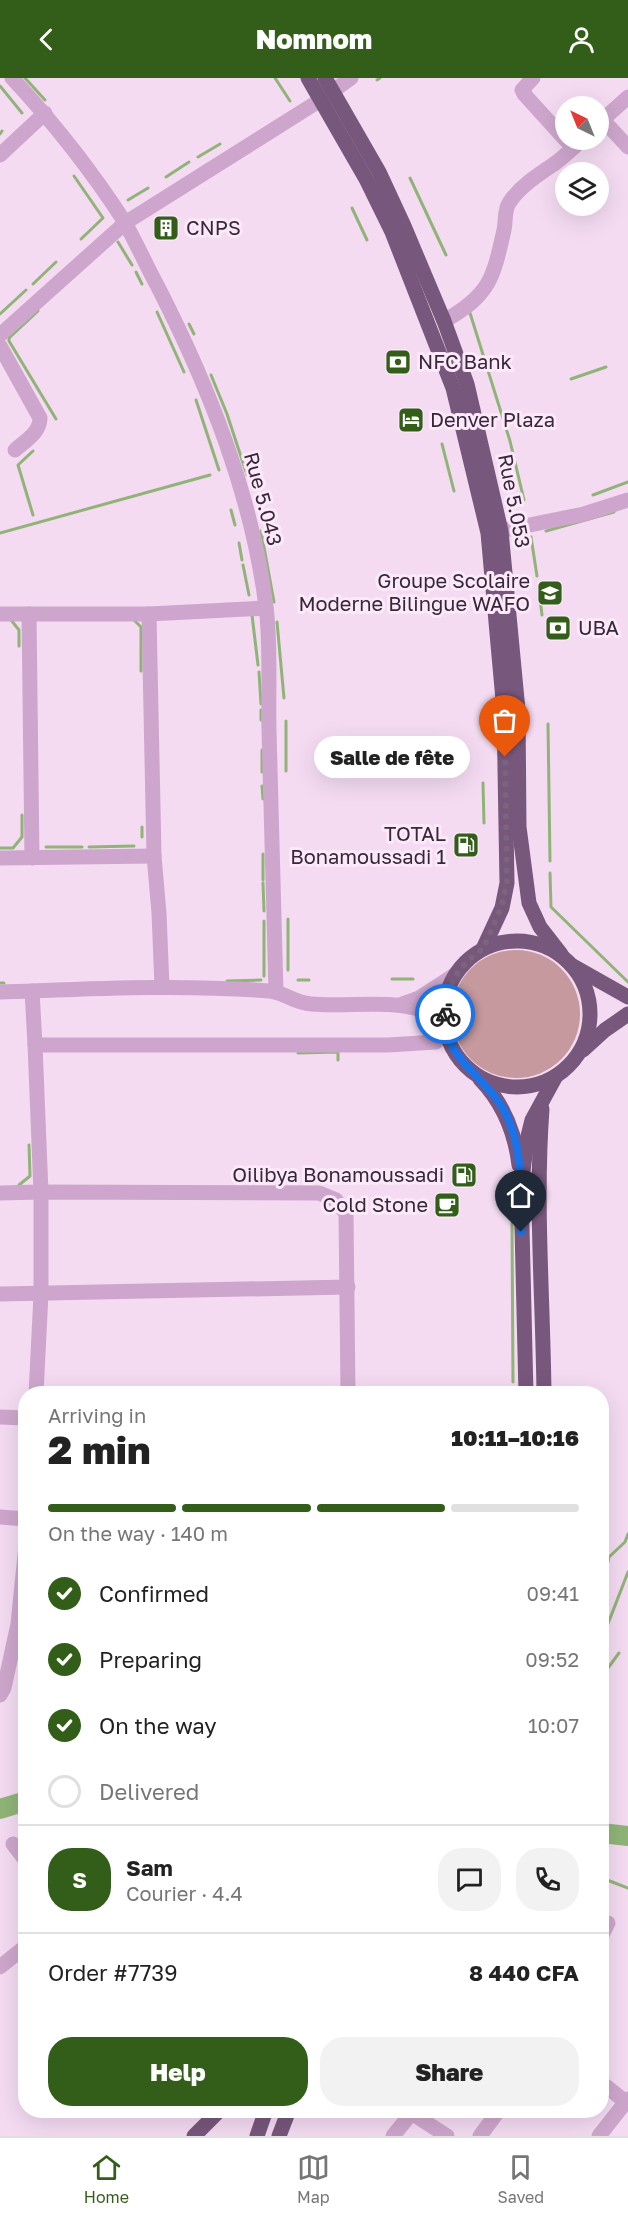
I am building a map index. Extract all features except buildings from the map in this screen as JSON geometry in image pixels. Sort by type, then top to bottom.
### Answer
[{"type":"main road","name":"Rue 5.053","points":[[308,78],[327,90],[378,172],[405,226],[444,321],[466,384],[494,532],[518,710],[519,826],[525,883],[529,903],[540,927],[566,960]]},
{"type":"main road","name":"Rue 5.053","points":[[327,90],[392,232],[453,388],[494,532],[504,711],[507,874],[501,908],[483,949]]},
{"type":"main road","points":[[526,1386],[521,1186],[518,1153],[508,1120],[490,1090],[463,1064],[453,1049],[445,1026],[446,997],[456,975],[468,960],[483,949],[502,942],[522,941],[543,945],[628,997]]},
{"type":"main road","points":[[566,960],[585,986],[590,1010],[587,1035],[576,1057]]},
{"type":"main road","points":[[521,1186],[532,1120],[556,1076],[598,1035],[628,1014]]},
{"type":"main road","points":[[475,1074],[494,1083],[515,1087],[536,1084],[556,1076]]},
{"type":"main road","points":[[543,1097],[538,1162],[544,1386]]},
{"type":"main road","points":[[194,2136],[212,2118]]},
{"type":"main road","points":[[257,2136],[263,2118]]},
{"type":"main road","points":[[279,2136],[286,2118]]},
{"type":"street","name":"Rue 5.043","points":[[12,78],[45,113],[73,148],[125,223],[180,330],[223,432],[253,538],[266,608],[276,992]]},
{"type":"street","points":[[0,335],[125,223],[327,90],[351,78]]},
{"type":"street","points":[[533,78],[522,90],[555,123]]},
{"type":"street","points":[[609,115],[628,97]]},
{"type":"street","points":[[0,155],[45,113]]},
{"type":"street","points":[[609,129],[628,147]]},
{"type":"street","points":[[444,321],[476,299],[495,273],[509,202],[570,150]]},
{"type":"street","points":[[0,346],[40,418],[40,425],[35,432],[15,450]]},
{"type":"street","points":[[494,532],[584,514],[628,500]]},
{"type":"street","points":[[0,614],[149,614],[266,608]]},
{"type":"street","points":[[29,614],[32,858]]},
{"type":"street","points":[[149,614],[154,856],[162,987]]},
{"type":"street","points":[[0,858],[154,856]]},
{"type":"street","points":[[399,1005],[419,998],[456,975]]},
{"type":"street","points":[[0,992],[162,987],[276,992],[299,1004],[399,1005],[424,1010],[445,1026],[436,1042],[388,1045],[35,1045]]},
{"type":"street","points":[[32,991],[41,1192],[41,1294],[36,1386]]},
{"type":"street","points":[[0,1193],[319,1193],[336,1200],[346,1214],[348,1386]]},
{"type":"street","points":[[0,1294],[348,1287]]},
{"type":"street","points":[[0,1417],[18,1418]]},
{"type":"street","points":[[0,1517],[18,1518]]},
{"type":"street","points":[[0,1695],[4,1688],[18,1624]]},
{"type":"street","points":[[13,1844],[18,1851]]},
{"type":"street","points":[[0,1967],[18,1952]]},
{"type":"street","points":[[599,2136],[627,2102],[609,2088]]},
{"type":"street","points":[[393,2136],[406,2118]]},
{"type":"street","points":[[421,2118],[447,2136]]},
{"type":"street","points":[[480,2136],[494,2118]]},
{"type":"shaded area","points":[[516,950],[541,955],[561,969],[575,989],[580,1014],[575,1039],[561,1059],[541,1073],[516,1078],[491,1073],[471,1059],[457,1039],[452,1014],[457,989],[471,969],[491,955]]},
{"type":"waterway","points":[[25,78],[45,100]]},
{"type":"waterway","points":[[275,78],[290,101]]},
{"type":"waterway","points":[[0,86],[22,113]]},
{"type":"waterway","points":[[198,157],[220,144]]},
{"type":"waterway","points":[[166,177],[189,162]]},
{"type":"waterway","points":[[74,176],[103,218],[81,239]]},
{"type":"waterway","points":[[410,178],[446,255]]},
{"type":"waterway","points":[[128,200],[148,188]]},
{"type":"waterway","points":[[352,208],[367,240]]},
{"type":"waterway","points":[[118,242],[132,265]]},
{"type":"waterway","points":[[33,284],[56,262]]},
{"type":"waterway","points":[[136,272],[142,284]]},
{"type":"waterway","points":[[0,314],[26,290]]},
{"type":"waterway","points":[[38,311],[9,338],[9,341],[56,419]]},
{"type":"waterway","points":[[157,312],[184,372]]},
{"type":"waterway","points":[[470,313],[510,441],[524,500]]},
{"type":"waterway","points":[[189,324],[194,334]]},
{"type":"waterway","points":[[571,379],[606,367]]},
{"type":"waterway","points":[[211,375],[227,414],[247,475]]},
{"type":"waterway","points":[[196,400],[219,470]]},
{"type":"waterway","points":[[442,444],[454,491]]},
{"type":"waterway","points":[[33,451],[18,465],[33,515]]},
{"type":"waterway","points":[[0,533],[210,475]]},
{"type":"waterway","points":[[593,495],[628,482]]},
{"type":"waterway","points":[[231,510],[235,525]]},
{"type":"waterway","points":[[546,531],[614,512]]},
{"type":"waterway","points":[[261,531],[274,602]]},
{"type":"waterway","points":[[531,537],[537,576]]},
{"type":"waterway","points":[[239,543],[242,560]]},
{"type":"waterway","points":[[243,565],[249,595]]},
{"type":"waterway","points":[[539,591],[542,615]]},
{"type":"waterway","points":[[252,615],[258,665]]},
{"type":"waterway","points":[[11,620],[19,630],[19,646]]},
{"type":"waterway","points":[[134,620],[141,627],[141,671]]},
{"type":"waterway","points":[[277,622],[284,698]]},
{"type":"waterway","points":[[259,672],[261,704]]},
{"type":"waterway","points":[[261,710],[261,720]]},
{"type":"waterway","points":[[286,721],[286,771]]},
{"type":"waterway","points":[[548,724],[550,861]]},
{"type":"waterway","points":[[262,750],[262,772]]},
{"type":"waterway","points":[[483,783],[484,823]]},
{"type":"waterway","points":[[262,786],[263,799]]},
{"type":"waterway","points":[[0,848],[13,848],[22,837],[22,815]]},
{"type":"waterway","points":[[142,827],[142,837]]},
{"type":"waterway","points":[[89,847],[134,846]]},
{"type":"waterway","points":[[46,847],[82,847]]},
{"type":"waterway","points":[[263,854],[263,880]]},
{"type":"waterway","points":[[550,873],[551,907],[628,982]]},
{"type":"waterway","points":[[263,883],[264,911]]},
{"type":"waterway","points":[[288,919],[288,970]]},
{"type":"waterway","points":[[264,921],[264,976]]},
{"type":"waterway","points":[[392,979],[413,979]]},
{"type":"waterway","points":[[227,981],[261,980]]},
{"type":"waterway","points":[[298,980],[309,980]]},
{"type":"waterway","points":[[298,1053],[338,1052],[338,1060]]},
{"type":"waterway","points":[[19,1185],[30,1176],[29,1145]]},
{"type":"waterway","points":[[512,1223],[513,1382]]},
{"type":"waterway","points":[[609,1557],[625,1542],[628,1534]]},
{"type":"waterway","points":[[609,1621],[628,1572]]},
{"type":"waterway","points":[[609,1667],[619,1653]]},
{"type":"waterway","points":[[0,1809],[18,1803]]},
{"type":"waterway","points":[[609,1834],[628,1836]]},
{"type":"waterway","points":[[609,1881],[628,1888]]},
{"type":"way so far","points":[[445,1014],[446,997],[456,975],[468,960],[483,949],[494,928],[507,883],[505,757]]},
{"type":"place","name":"CNPS","points":[[166,228]]},
{"type":"place","name":"NFC Bank","points":[[398,362]]},
{"type":"place","name":"Denver Plaza","points":[[411,420]]},
{"type":"place","name":"Groupe Scolaire Moderne Bilingue WAFO","points":[[550,593]]},
{"type":"place","name":"UBA","points":[[558,628]]},
{"type":"place","name":"Salle de fête","points":[[505,757]]},
{"type":"place","name":"TOTAL Bonamoussadi 1","points":[[466,845]]},
{"type":"place","name":"Oilibya Bonamoussadi","points":[[464,1175]]},
{"type":"place","name":"Cold Stone","points":[[447,1205]]},
{"type":"route","points":[[445,1014],[446,1032],[453,1049],[463,1064],[490,1090],[504,1110],[512,1130],[518,1153],[521,1186],[521,1232]]}]
